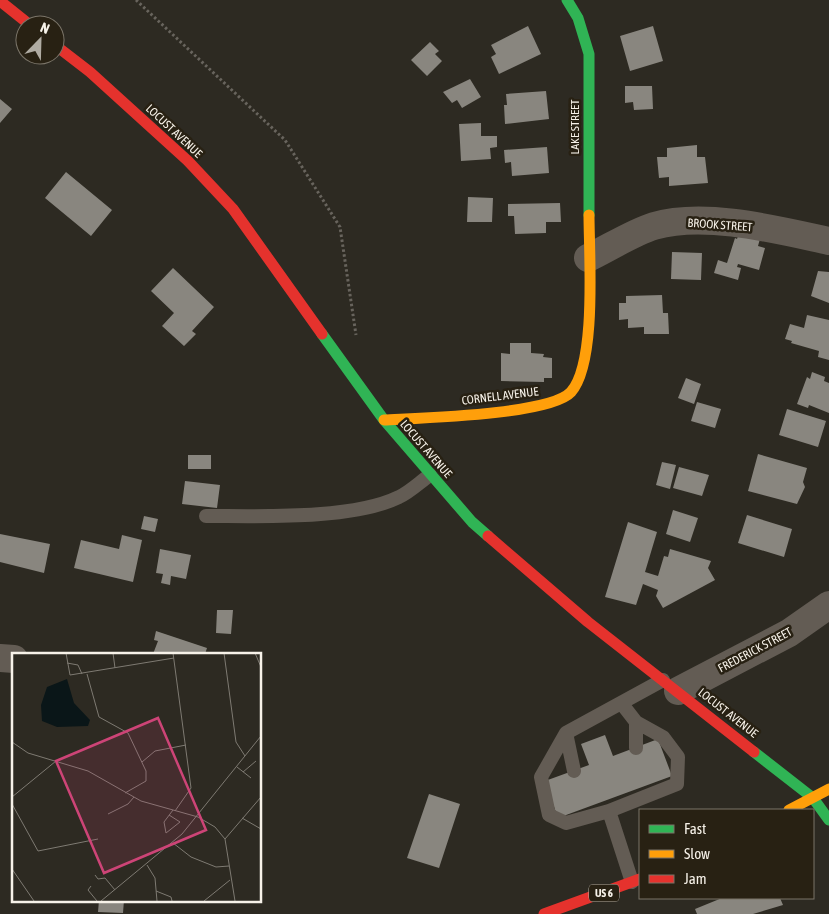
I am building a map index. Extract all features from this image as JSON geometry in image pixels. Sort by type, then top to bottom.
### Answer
[{"type":"street","name":"LAKE STREET","points":[[567,0],[578,18],[588,54],[588,258]]},
{"type":"street","points":[[0,1],[18,15]]},
{"type":"street","name":"LOCUST AVENUE","points":[[65,53],[90,72],[188,161],[233,209],[384,420],[472,522],[588,622],[812,798],[829,820]]},
{"type":"street","name":"BROOK STREET","points":[[588,258],[654,226],[684,222],[713,222],[776,230],[829,241]]},
{"type":"street","name":"CORNELL AVENUE","points":[[384,420],[533,407],[560,400],[570,393],[584,358],[589,330],[588,258]]},
{"type":"street","name":"FREDERICK STREET","points":[[671,686],[789,633],[829,605]]},
{"type":"street","points":[[791,809],[829,789]]},
{"type":"street","name":"US 6","points":[[544,914],[569,910],[636,881]]},
{"type":"lane","points":[[206,516],[290,516],[370,508],[400,497],[430,475]]},
{"type":"lane","points":[[622,704],[636,722],[663,737],[678,757],[677,784],[651,789],[608,811],[589,812],[566,823],[549,815],[541,778],[566,733],[622,704],[671,686]]},
{"type":"lane","points":[[636,722],[636,748]]},
{"type":"lane","points":[[566,733],[574,770]]},
{"type":"lane","points":[[608,811],[636,881]]},
{"type":"path","points":[[136,0],[285,140],[340,227],[357,342]]},
{"type":"building","points":[[528,26],[541,54],[499,74],[491,57],[496,54],[491,45]]},
{"type":"building","points":[[653,26],[663,61],[630,71],[620,36]]},
{"type":"building","points":[[430,42],[439,51],[435,54],[442,61],[427,76],[411,60]]},
{"type":"building","points":[[470,79],[481,97],[462,108],[457,100],[452,103],[443,92]]},
{"type":"building","points":[[625,86],[652,86],[653,109],[634,110],[633,102],[625,103]]},
{"type":"building","points":[[546,91],[549,119],[505,124],[504,105],[507,105],[506,94]]},
{"type":"building","points":[[0,99],[12,109],[0,123]]},
{"type":"building","points":[[481,123],[481,136],[497,136],[497,147],[490,148],[491,159],[461,161],[459,124]]},
{"type":"building","points":[[697,145],[697,157],[705,157],[708,183],[669,186],[669,177],[659,178],[657,157],[667,157],[667,148]]},
{"type":"building","points":[[547,147],[549,173],[512,176],[511,162],[505,163],[504,150]]},
{"type":"building","points":[[66,172],[112,210],[91,236],[45,198]]},
{"type":"building","points":[[468,197],[493,198],[492,222],[467,222]]},
{"type":"building","points":[[560,203],[561,222],[546,222],[546,233],[515,234],[514,216],[508,216],[508,204]]},
{"type":"building","points":[[765,221],[758,246],[765,248],[759,270],[738,264],[737,267],[741,268],[738,280],[714,273],[718,260],[727,263],[735,238],[737,239],[741,227]]},
{"type":"building","points":[[672,252],[702,253],[701,280],[671,279]]},
{"type":"building","points":[[173,268],[214,307],[192,331],[196,334],[184,346],[162,326],[174,313],[151,291]]},
{"type":"building","points":[[818,271],[829,272],[829,303],[811,296]]},
{"type":"building","points":[[662,295],[663,313],[668,313],[669,334],[644,334],[644,327],[628,328],[628,319],[619,320],[619,303],[626,303],[626,296]]},
{"type":"building","points":[[807,315],[829,320],[829,360],[818,357],[819,351],[791,343],[792,341],[785,339],[790,324],[804,328]]},
{"type":"building","points":[[510,343],[531,343],[531,353],[544,354],[543,357],[552,358],[552,378],[544,378],[544,382],[501,381],[501,353],[510,354]]},
{"type":"building","points":[[812,372],[825,377],[824,381],[829,383],[829,413],[809,405],[808,408],[797,404],[807,377],[810,379]]},
{"type":"building","points":[[686,378],[701,384],[694,404],[678,398]]},
{"type":"building","points":[[697,402],[721,409],[715,428],[691,421]]},
{"type":"building","points":[[787,409],[826,421],[818,447],[779,435]]},
{"type":"building","points":[[758,454],[807,468],[803,482],[805,487],[797,504],[748,491]]},
{"type":"building","points":[[188,455],[211,455],[211,469],[188,469]]},
{"type":"building","points":[[662,462],[676,465],[670,489],[656,485]]},
{"type":"building","points":[[679,467],[709,475],[702,496],[673,488]]},
{"type":"building","points":[[185,481],[220,485],[217,508],[182,504]]},
{"type":"building","points":[[673,510],[698,518],[690,542],[666,534]]},
{"type":"building","points":[[747,515],[792,529],[784,557],[738,543]]},
{"type":"building","points":[[144,516],[158,519],[155,532],[141,529]]},
{"type":"building","points":[[628,522],[657,532],[645,572],[658,576],[664,556],[668,557],[670,549],[711,561],[708,568],[715,580],[663,608],[656,596],[658,590],[643,584],[636,605],[605,597]]},
{"type":"building","points":[[0,534],[50,544],[44,573],[0,562]]},
{"type":"building","points":[[122,535],[142,540],[133,582],[74,568],[81,540],[119,549]]},
{"type":"building","points":[[160,549],[191,555],[186,579],[171,576],[170,585],[161,583],[163,574],[156,573]]},
{"type":"building","points":[[217,610],[233,610],[231,634],[216,633]]},
{"type":"building","points":[[156,631],[207,648],[205,653],[153,653],[158,641],[154,640]]},
{"type":"building","points":[[605,735],[613,756],[658,739],[672,776],[558,818],[545,781],[589,765],[581,744]]},
{"type":"building","points":[[429,794],[460,804],[439,868],[407,858]]},
{"type":"building","points":[[720,899],[780,899],[783,905],[753,914],[697,914],[695,909]]},
{"type":"building","points":[[99,902],[124,902],[123,913],[98,912]]},
{"type":"traffic: fast","points":[[567,0],[578,18],[589,54],[589,215]]},
{"type":"traffic: fast","points":[[322,334],[384,420],[472,522],[488,536]]},
{"type":"traffic: fast","points":[[754,752],[813,798],[829,820]]},
{"type":"traffic: slow","points":[[384,420],[483,414],[512,410],[538,406],[558,400],[571,392],[579,378],[585,358],[588,334],[590,308],[589,215]]},
{"type":"traffic: slow","points":[[791,809],[829,789]]},
{"type":"traffic: jam","points":[[0,1],[18,15]]},
{"type":"traffic: jam","points":[[65,53],[90,72],[188,161],[233,209],[322,334]]},
{"type":"traffic: jam","points":[[488,536],[588,622],[754,752]]},
{"type":"traffic: jam","points":[[544,914],[639,879]]}]
